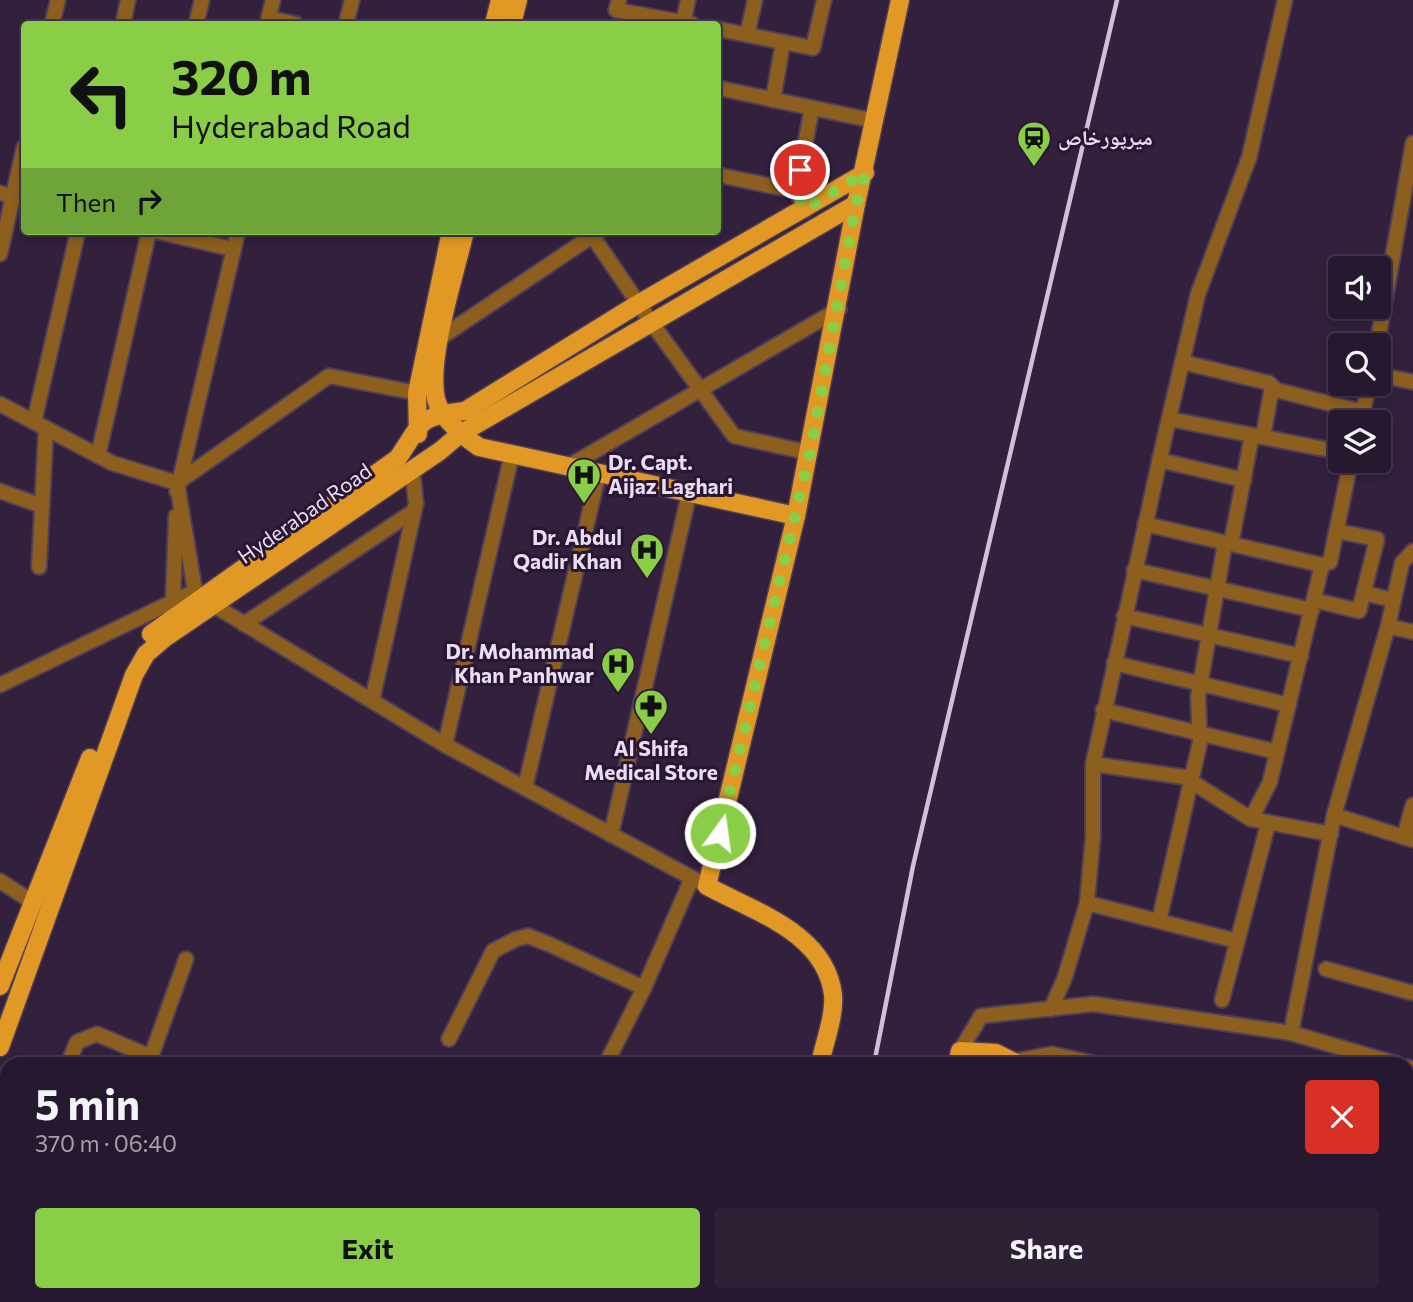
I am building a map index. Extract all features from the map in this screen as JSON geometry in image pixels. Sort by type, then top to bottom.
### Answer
[{"type":"main road","points":[[495,21],[500,0]]},
{"type":"main road","points":[[513,21],[518,0]]},
{"type":"main road","points":[[821,1057],[833,995],[827,971],[816,950],[800,936],[700,882],[796,516],[839,309],[856,204],[865,173],[900,0]]},
{"type":"main road","name":"Hyderabad Road","points":[[0,986],[124,668],[137,646],[398,458],[417,430],[432,415],[465,411],[638,304],[865,173]]},
{"type":"main road","name":"Hyderabad Road","points":[[0,1047],[134,675],[146,654],[203,598],[412,468],[460,434],[856,204]]},
{"type":"main road","points":[[435,453],[426,450],[419,441],[417,393],[450,235]]},
{"type":"main road","points":[[464,235],[433,370],[436,402],[460,434],[478,447],[796,516]]},
{"type":"main road","points":[[958,1057],[996,1053],[1004,1057]]},
{"type":"street","points":[[53,21],[58,0]]},
{"type":"street","points":[[124,21],[128,0]]},
{"type":"street","points":[[197,21],[202,0]]},
{"type":"street","points":[[268,21],[273,0]]},
{"type":"street","points":[[347,21],[352,0]]},
{"type":"street","points":[[619,0],[616,10],[671,21]]},
{"type":"street","points":[[682,21],[688,0]]},
{"type":"street","points":[[747,35],[755,0]]},
{"type":"street","points":[[721,30],[813,48],[824,0]]},
{"type":"street","points":[[1051,1009],[1065,977],[1087,903],[1093,836],[1093,764],[1159,460],[1198,293],[1249,158],[1285,0]]},
{"type":"street","points":[[773,100],[783,42]]},
{"type":"street","points":[[721,89],[875,121]]},
{"type":"street","points":[[805,209],[796,191],[812,108]]},
{"type":"street","points":[[1380,333],[1410,188],[1413,144]]},
{"type":"street","points":[[0,254],[21,160]]},
{"type":"street","points":[[721,176],[796,191]]},
{"type":"street","points":[[39,567],[42,506],[40,425],[77,235]]},
{"type":"street","points":[[98,456],[148,235]]},
{"type":"street","points":[[172,235],[233,249]]},
{"type":"street","points":[[173,601],[177,483],[237,235]]},
{"type":"street","points":[[440,338],[590,235]]},
{"type":"street","points":[[596,235],[651,323],[734,436],[810,453]]},
{"type":"street","points":[[569,466],[839,309]]},
{"type":"street","points":[[1182,362],[1269,383],[1276,390],[1339,410]]},
{"type":"street","points":[[177,483],[329,376],[417,393]]},
{"type":"street","points":[[1391,377],[1413,382]]},
{"type":"street","points":[[1159,921],[1200,732],[1201,682],[1217,589],[1244,480],[1272,387]]},
{"type":"street","points":[[0,404],[112,463],[177,483]]},
{"type":"street","points":[[1169,419],[1328,450]]},
{"type":"street","points":[[445,745],[513,454]]},
{"type":"street","points":[[1159,460],[1244,480]]},
{"type":"street","points":[[372,701],[414,511],[412,468]]},
{"type":"street","points":[[525,788],[599,472]]},
{"type":"street","points":[[1145,524],[1322,565],[1329,562],[1348,473]]},
{"type":"street","points":[[177,483],[203,598]]},
{"type":"street","points":[[0,491],[42,506]]},
{"type":"street","points":[[611,835],[689,494]]},
{"type":"street","points":[[244,624],[414,511]]},
{"type":"street","points":[[1135,570],[1217,589],[1359,611],[1377,539],[1336,531]]},
{"type":"street","points":[[1291,1033],[1334,815],[1388,626],[1402,563],[1413,551]]},
{"type":"street","points":[[1251,819],[1270,782],[1322,565]]},
{"type":"street","points":[[1364,593],[1393,600]]},
{"type":"street","points":[[0,685],[173,601],[203,598],[445,745],[700,882],[610,1057]]},
{"type":"street","points":[[1124,617],[1301,656]]},
{"type":"street","points":[[1388,626],[1413,632]]},
{"type":"street","points":[[1114,663],[1289,705]]},
{"type":"street","points":[[1103,710],[1277,752]]},
{"type":"street","points":[[1093,764],[1184,777],[1251,819],[1331,834]]},
{"type":"street","points":[[1334,815],[1408,839],[1413,805]]},
{"type":"street","points":[[1222,1000],[1268,824]]},
{"type":"street","points":[[0,881],[31,901]]},
{"type":"street","points":[[1087,903],[1237,941]]},
{"type":"street","points":[[449,1039],[493,951],[516,939],[528,936],[644,988]]},
{"type":"street","points":[[71,1057],[77,1042],[97,1034],[151,1056],[186,959]]},
{"type":"street","points":[[1326,969],[1413,993]]},
{"type":"street","points":[[958,1057],[981,1016],[1093,1004],[1291,1033],[1369,1057]]},
{"type":"street","points":[[1040,1057],[1052,1054],[1066,1057]]},
{"type":"railway","points":[[875,1057],[913,866],[1117,0]]},
{"type":"place","name":"ميرپورخاص","points":[[1034,168]]},
{"type":"place","name":"Dr. Capt. Aijaz Laghari","points":[[584,505]]},
{"type":"place","name":"Dr. Abdul Qadir Khan","points":[[647,580]]},
{"type":"place","name":"Dr. Mohammad Khan Panhwar","points":[[618,694]]},
{"type":"place","name":"Al Shifa Medical Store","points":[[651,736]]},
{"type":"route","points":[[720,833],[810,453],[839,309],[856,204],[865,173],[805,209],[796,191],[800,170]]}]
